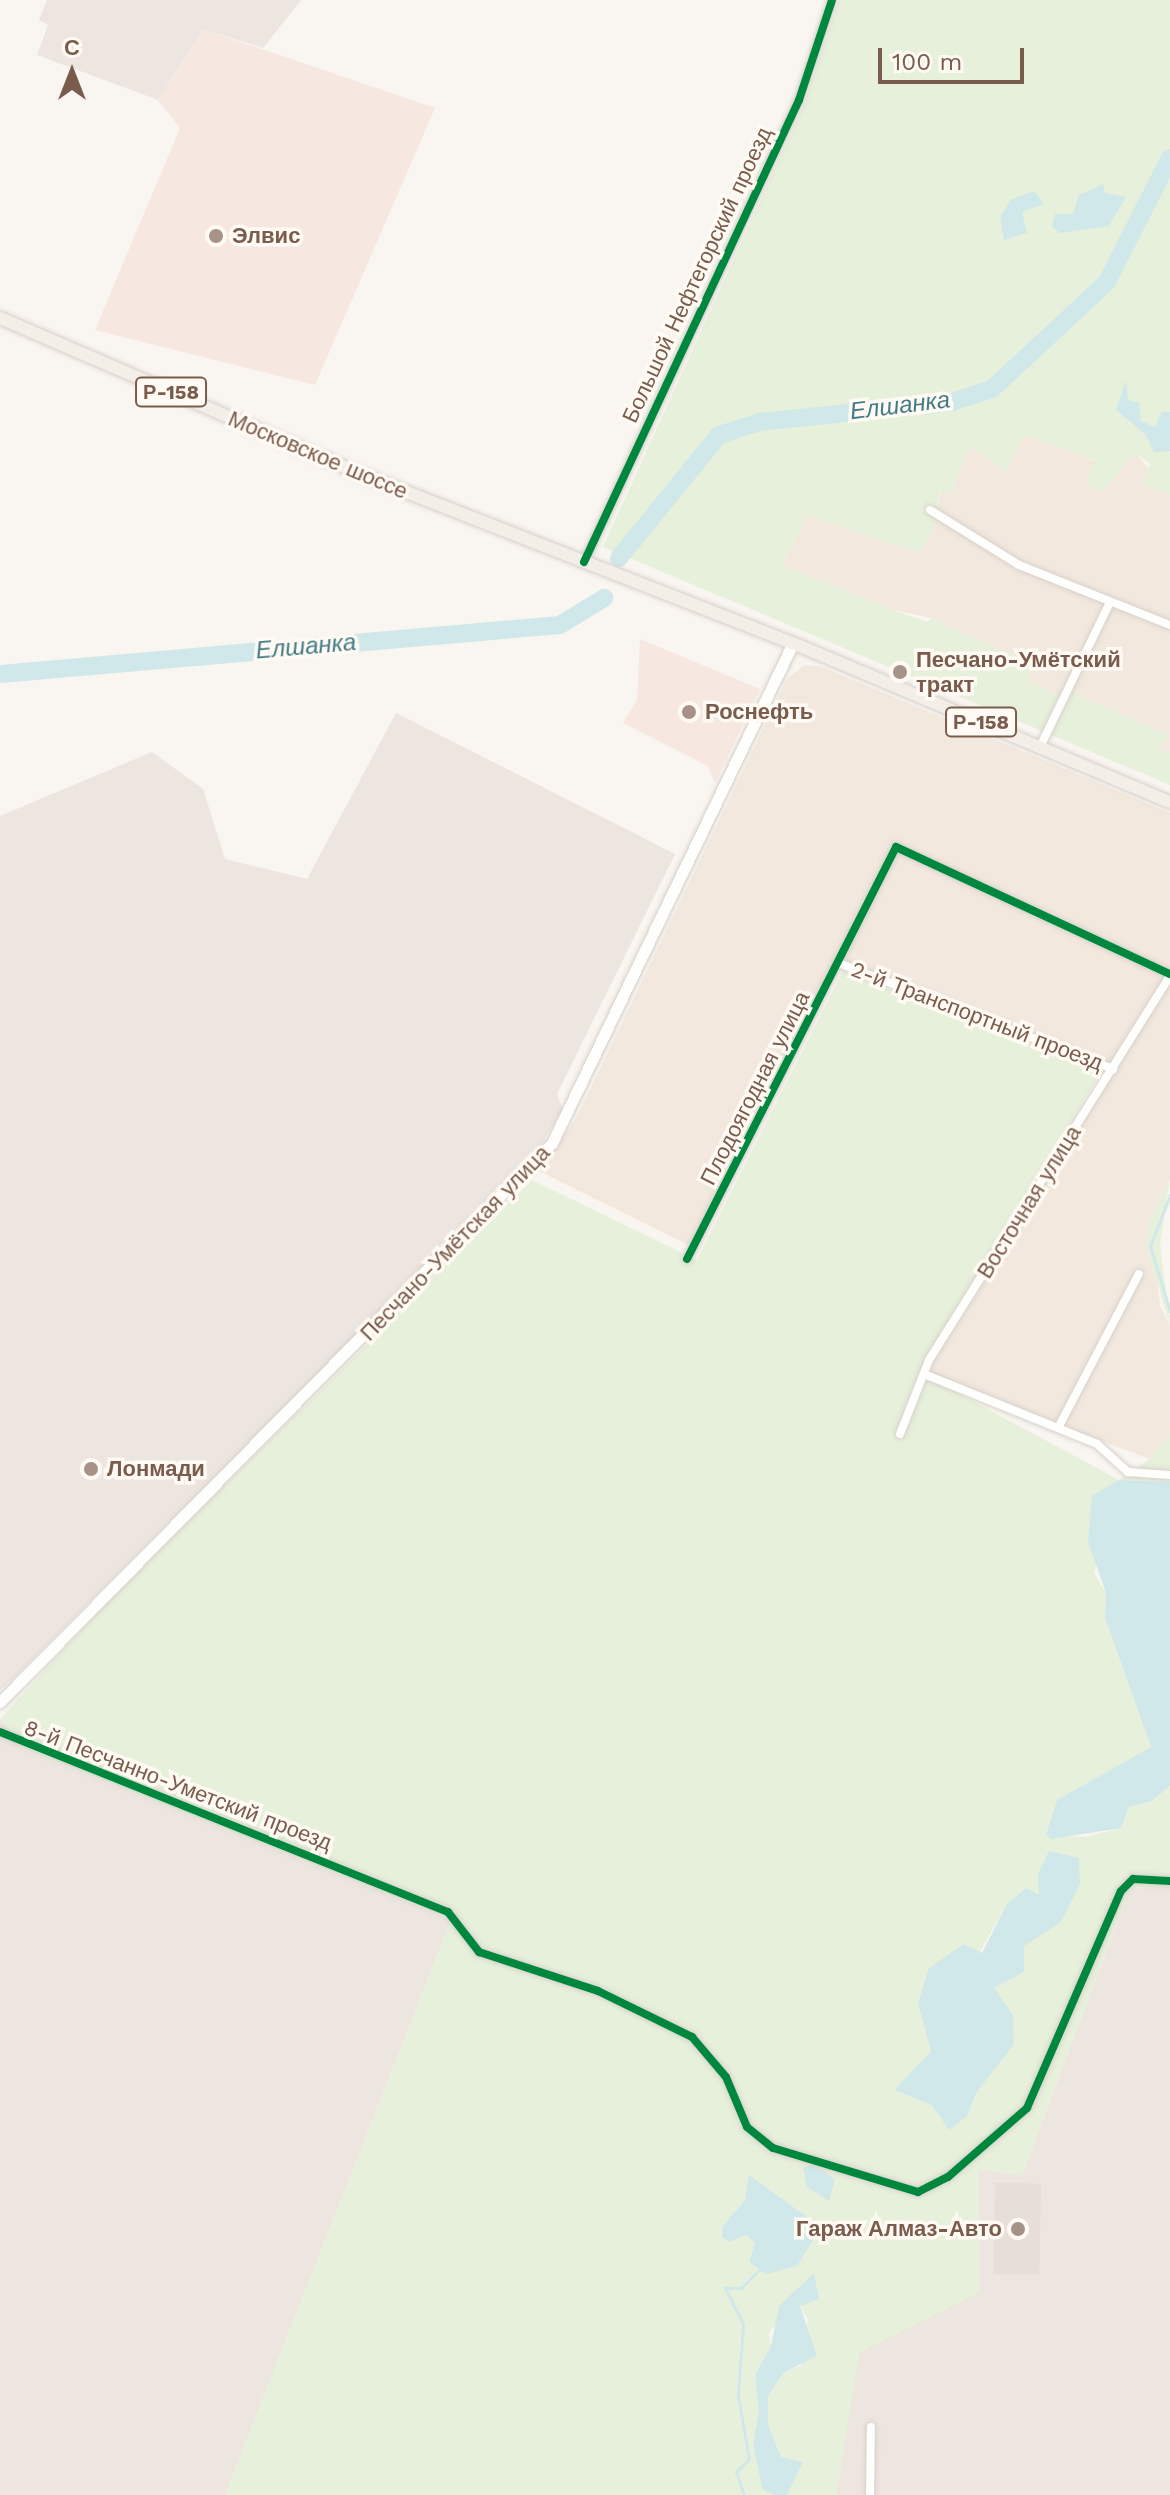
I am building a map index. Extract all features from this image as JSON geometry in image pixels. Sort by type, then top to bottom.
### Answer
[{"type":"main road","name":"Московское шоссе","points":[[0,318],[590,565]]},
{"type":"main road","name":"Р-158","points":[[590,565],[793,643],[1170,802]]},
{"type":"main road","name":"Песчано-Умётская улица","points":[[0,1702],[552,1143],[793,643]]},
{"type":"street","name":"Большой Нефтегорский проезд","points":[[590,565],[799,100],[832,0]]},
{"type":"street","points":[[930,510],[1019,565],[1109,604],[1140,609],[1170,625]]},
{"type":"street","points":[[1040,747],[1109,604]]},
{"type":"street","name":"Плодоягодная улица","points":[[687,1259],[841,964],[896,847],[1170,975]]},
{"type":"street","name":"2-й Транспортный проезд","points":[[841,964],[1113,1069]]},
{"type":"street","name":"Восточная улица","points":[[900,1434],[924,1374],[1170,975]]},
{"type":"street","points":[[1058,1428],[1139,1274]]},
{"type":"street","points":[[924,1374],[1097,1444],[1128,1472],[1170,1475]]},
{"type":"street","name":"8-й Песчанно-Уметский проезд","points":[[0,1732],[448,1912],[479,1952],[647,2013],[692,2037],[719,2064],[747,2127],[773,2148],[918,2192],[948,2177],[1027,2108],[1121,1891],[1133,1879],[1170,1881]]},
{"type":"street","points":[[870,2495],[871,2427]]},
{"type":"shaded area","points":[[47,0],[301,0],[263,48],[203,29],[158,100],[37,55],[48,25],[39,20]]},
{"type":"shaded area","points":[[203,29],[435,108],[315,385],[95,330],[180,128],[158,100]]},
{"type":"shaded area","points":[[1024,435],[1037,435],[1095,461],[1106,482],[1135,452],[1170,494],[1170,755],[1157,749],[1168,735],[1075,694],[1062,698],[1027,680],[1035,666],[931,618],[893,610],[782,566],[808,514],[919,552],[934,528],[940,491],[950,493],[971,446],[994,461]]},
{"type":"shaded area","name":"Роснефть","points":[[640,639],[760,689],[715,783],[708,766],[623,723],[637,700]]},
{"type":"shaded area","points":[[804,665],[819,666],[1170,813],[1170,1179],[1149,1219],[1160,1305],[1170,1325],[1170,1433],[1150,1459],[921,1374],[1113,1069],[841,964],[694,1248],[539,1171],[577,1117],[787,679]]},
{"type":"shaded area","points":[[396,713],[675,854],[557,1094],[563,1110],[530,1161],[0,1691],[0,816],[152,752],[203,789],[225,859],[307,879]]},
{"type":"shaded area","points":[[0,1719],[20,1748],[451,1920],[225,2495],[0,2495]]},
{"type":"shaded area","points":[[1170,1886],[1170,2495],[836,2495],[859,2352],[979,2292],[979,2169],[1022,2175],[1130,1889]]},
{"type":"green space","points":[[839,0],[1170,0],[1170,494],[1142,485],[1150,464],[1135,453],[1102,493],[1086,484],[1095,460],[1024,435],[1005,473],[971,446],[950,493],[939,492],[934,528],[919,553],[808,515],[782,565],[893,610],[928,622],[931,618],[1035,666],[1028,680],[1061,698],[1068,685],[1075,694],[1169,735],[1158,749],[1170,755],[1170,785],[603,547],[804,105]]},
{"type":"green space","points":[[843,971],[1100,1073],[921,1373],[1119,1480],[1094,1573],[1106,1593],[1105,1618],[1151,1747],[1057,1800],[1046,1834],[1085,1837],[1121,1828],[1129,1807],[1152,1801],[1170,1786],[1170,1886],[1130,1889],[1022,2175],[979,2169],[980,2292],[860,2352],[836,2495],[787,2495],[802,2462],[781,2458],[768,2425],[768,2397],[783,2373],[802,2365],[808,2320],[800,2306],[814,2274],[769,2333],[771,2346],[755,2375],[759,2411],[753,2442],[762,2488],[774,2495],[225,2495],[451,1920],[20,1748],[0,1719],[108,1601],[532,1180],[697,1260]],"holes":[[[1040,1896],[1072,1897],[1061,1922],[1024,1945],[1024,1972],[994,1988],[1001,1999],[967,2116],[894,2090],[931,2051],[930,2040],[1007,1904]],[[749,2176],[810,2219],[766,2274],[749,2262],[755,2243],[745,2234],[729,2242],[722,2227],[745,2200]]]},
{"type":"green space","points":[[1170,1179],[1160,1244],[1170,1325],[1146,1246],[1149,1219]]},
{"type":"green space","points":[[1170,1433],[1170,1482],[1119,1480],[1150,1459]]},
{"type":"water","points":[[1103,184],[1105,193],[1126,197],[1109,226],[1060,233],[1052,227],[1055,214],[1073,214],[1079,195]]},
{"type":"water","points":[[1034,191],[1044,204],[1022,212],[1027,233],[1004,240],[1000,217],[1011,200]]},
{"type":"water","points":[[1126,380],[1128,400],[1139,403],[1141,421],[1155,427],[1162,412],[1170,412],[1170,451],[1154,452],[1145,434],[1116,410]]},
{"type":"water","points":[[1119,1480],[1170,1482],[1170,1786],[1152,1801],[1129,1807],[1121,1828],[1051,1839],[1046,1834],[1057,1800],[1151,1747],[1105,1618],[1106,1593],[1088,1542],[1092,1496]]},
{"type":"water","points":[[1049,1851],[1079,1858],[1080,1884],[1061,1922],[1024,1946],[1024,1972],[994,1988],[1013,2015],[1014,2044],[976,2093],[967,2116],[949,2130],[932,2105],[894,2090],[931,2051],[918,2003],[929,1968],[964,1944],[982,1953],[1007,1904],[1026,1888],[1039,1895],[1038,1874]]},
{"type":"water","points":[[816,2165],[835,2180],[829,2201],[807,2187],[803,2167]]},
{"type":"water","points":[[749,2175],[810,2219],[813,2240],[797,2266],[766,2274],[749,2262],[755,2243],[746,2235],[729,2242],[722,2237],[722,2227],[745,2200]]},
{"type":"water","points":[[814,2273],[819,2299],[800,2306],[817,2356],[783,2373],[768,2397],[768,2425],[781,2457],[803,2462],[787,2495],[774,2495],[762,2489],[753,2442],[759,2411],[755,2375],[771,2346],[779,2306]]},
{"type":"building","name":"Гараж Алмаз-Авто","points":[[995,2183],[1041,2184],[1039,2275],[993,2274]]},
{"type":"waterway","name":"Елшанка","points":[[619,558],[719,435],[760,422],[952,402],[992,389],[1107,282],[1170,158]]},
{"type":"waterway","name":"Елшанка","points":[[0,674],[560,625],[604,598]]},
{"type":"waterway","points":[[1170,1195],[1150,1246],[1170,1312]]},
{"type":"waterway","points":[[744,2495],[736,2472],[749,2459],[738,2396],[743,2324],[725,2288],[741,2288],[760,2269]]},
{"type":"cycle path","points":[[584,562],[799,100],[832,0]]},
{"type":"cycle path","points":[[687,1259],[896,847],[1170,974]]},
{"type":"cycle path","points":[[0,1732],[448,1912],[479,1952],[598,1991],[692,2037],[726,2077],[747,2127],[773,2148],[918,2192],[948,2177],[1027,2108],[1121,1891],[1133,1879],[1170,1881]]},
{"type":"place","name":"Элвис","points":[[216,236]]},
{"type":"place","name":"Песчано-Умётский тракт","points":[[900,672]]},
{"type":"place","name":"Роснефть","points":[[689,712]]},
{"type":"place","name":"Лонмади","points":[[91,1469]]},
{"type":"place","name":"Гараж Алмаз-Авто","points":[[1018,2229]]}]
